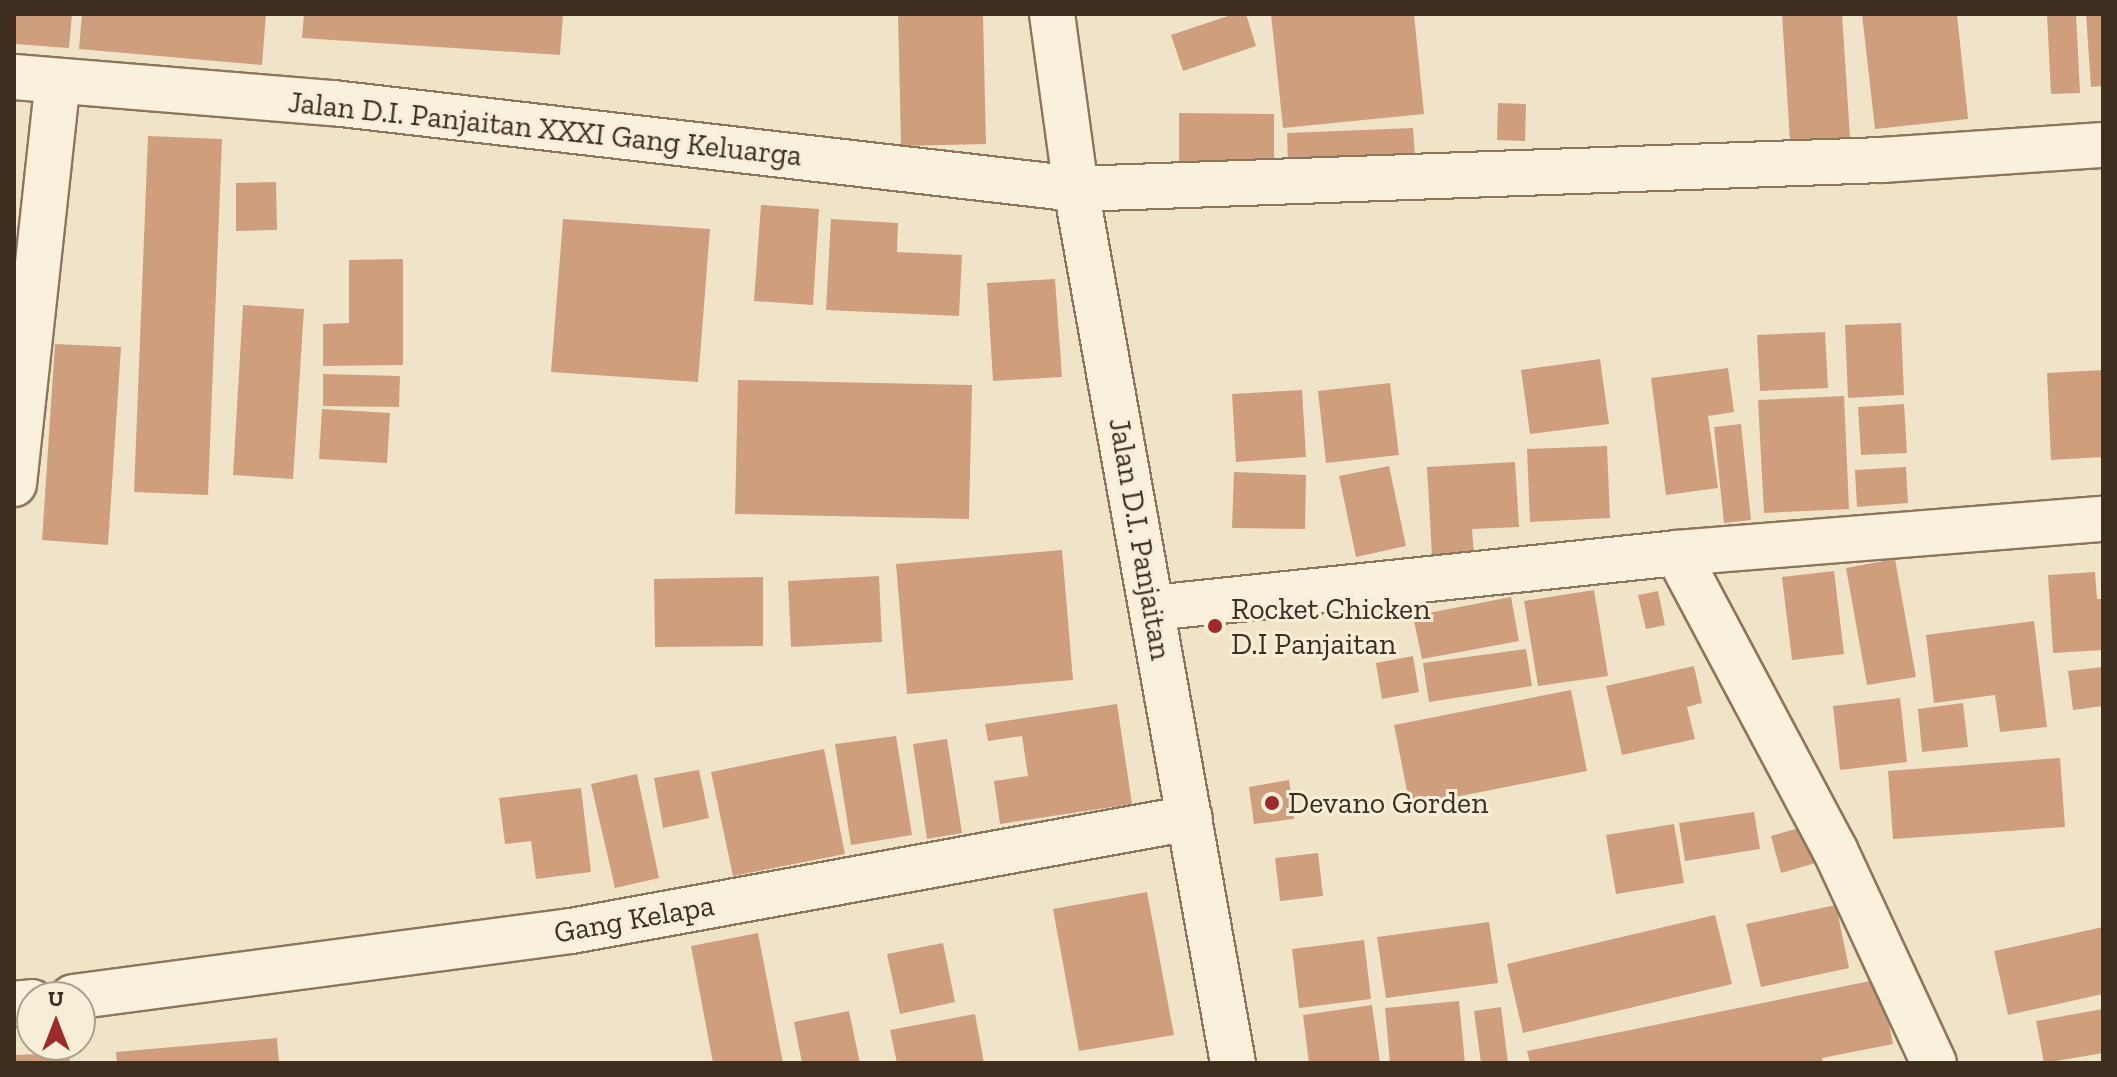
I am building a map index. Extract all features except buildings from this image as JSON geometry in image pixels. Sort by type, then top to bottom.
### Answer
[{"type":"street","name":"Jalan D.I. Panjaitan","points":[[1052,14],[1076,189],[1233,1063]]},
{"type":"street","name":"Jalan D.I. Panjaitan XXXI Gang Keluarga","points":[[14,77],[333,103],[1076,189],[1882,160],[2103,145]]},
{"type":"street","points":[[14,484],[58,81]]},
{"type":"street","points":[[1153,608],[1677,553],[2103,519]]},
{"type":"street","points":[[1677,553],[1835,850],[1934,1063]]},
{"type":"street","name":"Gang Kelapa","points":[[96,994],[571,931],[1190,818]]},
{"type":"place","name":"Rocket Chicken D.I Panjaitan","points":[[1215,626]]},
{"type":"place","name":"Devano Gorden","points":[[1272,803]]}]
